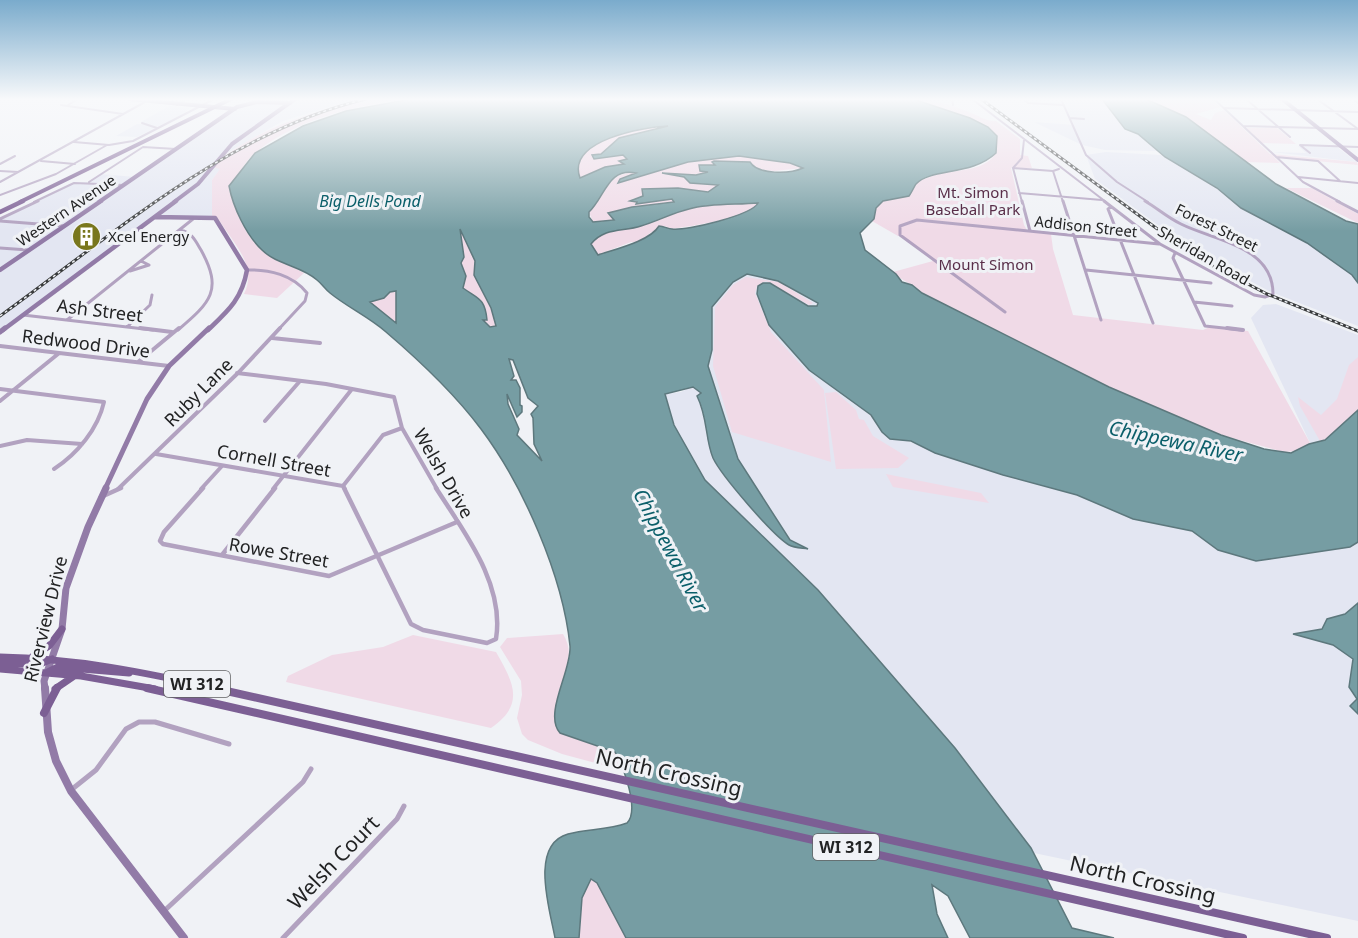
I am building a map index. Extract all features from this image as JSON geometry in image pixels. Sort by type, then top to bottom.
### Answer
[{"type":"main road","points":[[0,209],[134,143]]},
{"type":"main road","points":[[0,209],[141,143]]},
{"type":"main road","points":[[20,657],[42,653],[62,629]]},
{"type":"main road","name":"North Crossing","points":[[0,657],[53,658],[157,675],[1327,938]]},
{"type":"main road","points":[[0,663],[40,664],[53,658]]},
{"type":"main road","points":[[48,672],[58,667],[157,675]]},
{"type":"main road","name":"North Crossing","points":[[0,669],[81,676],[166,692],[1243,938]]},
{"type":"main road","points":[[44,713],[54,689],[68,679],[81,676]]},
{"type":"street","points":[[0,182],[72,143]]},
{"type":"street","points":[[87,143],[125,143]]},
{"type":"street","name":"Western Avenue","points":[[0,270],[184,143]]},
{"type":"street","points":[[0,332],[157,217],[198,184],[234,143]]},
{"type":"street","points":[[1013,168],[1022,158],[1024,143]]},
{"type":"street","name":"Sheridan Road","points":[[1028,143],[1160,244],[1262,297]]},
{"type":"street","name":"Forest Street","points":[[1081,143],[1086,155],[1117,182],[1179,223],[1254,254],[1274,281],[1275,290],[1270,296],[1262,297]]},
{"type":"street","points":[[1260,143],[1307,185],[1358,212]]},
{"type":"street","points":[[1335,143],[1358,161]]},
{"type":"street","points":[[0,195],[33,186],[76,164],[108,144]]},
{"type":"street","points":[[1310,153],[1300,145],[1358,147]]},
{"type":"street","points":[[88,182],[139,149],[147,147],[176,149]]},
{"type":"street","points":[[0,164],[15,156]]},
{"type":"street","points":[[1275,157],[1318,161],[1340,181]]},
{"type":"street","points":[[39,161],[76,164]]},
{"type":"street","points":[[1013,168],[1053,171],[1060,168]]},
{"type":"street","points":[[1013,168],[1030,231]]},
{"type":"street","points":[[0,171],[18,172]]},
{"type":"street","points":[[1053,171],[1101,320]]},
{"type":"street","points":[[1297,177],[1358,183]]},
{"type":"street","points":[[0,220],[67,185],[88,182],[124,185]]},
{"type":"street","points":[[1020,193],[1103,200]]},
{"type":"street","points":[[1112,207],[1108,209],[1153,323]]},
{"type":"street","points":[[157,217],[215,218],[246,270]]},
{"type":"street","points":[[67,320],[193,219]]},
{"type":"street","points":[[0,220],[64,226]]},
{"type":"street","name":"Addison Street","points":[[1005,312],[934,262],[900,235],[898,229],[906,222],[917,220],[1160,244]]},
{"type":"street","points":[[138,362],[204,304],[213,288],[213,273],[192,234],[181,230]]},
{"type":"street","points":[[0,248],[28,250]]},
{"type":"street","points":[[1176,253],[1173,258],[1205,326],[1243,330]]},
{"type":"street","points":[[129,271],[142,269],[149,265],[141,261]]},
{"type":"street","name":"Ruby Lane","points":[[101,497],[121,488],[272,338],[307,297],[306,289],[294,281],[261,270],[246,270]]},
{"type":"street","name":"Riverview Drive","points":[[184,938],[71,791],[56,761],[44,713],[44,681],[62,629],[66,588],[101,497],[147,399],[169,366],[238,299],[246,283],[246,270]]},
{"type":"street","points":[[1086,270],[1211,283]]},
{"type":"street","points":[[127,327],[150,305],[152,295]]},
{"type":"street","points":[[1194,302],[1232,306]]},
{"type":"street","name":"Ash Street","points":[[23,315],[173,332]]},
{"type":"street","points":[[272,338],[320,343]]},
{"type":"street","name":"Redwood Drive","points":[[0,346],[169,366]]},
{"type":"street","points":[[0,401],[58,353]]},
{"type":"street","name":"Welsh Drive","points":[[237,373],[352,388],[393,397],[402,428],[479,559],[495,597],[499,634],[494,641],[487,643],[423,630],[411,624]]},
{"type":"street","points":[[265,421],[301,381]]},
{"type":"street","points":[[222,555],[352,388]]},
{"type":"street","points":[[0,389],[104,402],[82,444],[64,463],[54,469]]},
{"type":"street","points":[[343,486],[383,435],[402,428]]},
{"type":"street","points":[[0,446],[27,440],[82,444]]},
{"type":"street","name":"Cornell Street","points":[[156,454],[343,486],[411,624]]},
{"type":"street","name":"Rowe Street","points":[[222,466],[164,532],[160,541],[167,546],[329,576],[457,522]]},
{"type":"street","points":[[71,791],[96,770],[126,729],[139,722],[155,722],[229,744]]},
{"type":"street","points":[[163,912],[303,782],[311,770]]},
{"type":"street","name":"Welsh Court","points":[[283,938],[397,819],[404,806]]},
{"type":"shaded area","points":[[185,143],[245,143],[220,157],[213,167],[221,168],[212,180],[218,216],[157,217],[0,330],[0,219],[74,183],[88,182],[100,174],[135,177]]},
{"type":"shaded area","points":[[1077,143],[1148,143],[1158,151],[1105,150]]},
{"type":"shaded area","points":[[1298,146],[1337,147],[1357,162],[1272,152],[1306,153]]},
{"type":"shaded area","points":[[1106,152],[1161,155],[1217,188],[1241,208],[1308,244],[1352,275],[1358,283],[1358,326],[1269,291],[1207,258],[1162,228],[1095,179],[1086,155]]},
{"type":"shaded area","points":[[747,274],[778,281],[818,303],[812,307],[793,298],[757,294],[769,325],[809,370],[871,415],[882,432],[1003,475],[1077,495],[1133,519],[1192,531],[1218,550],[1256,561],[1350,547],[1358,542],[1358,921],[1034,853],[955,748],[818,590],[705,480],[674,425],[665,394],[681,392],[693,386],[701,393],[697,396],[705,413],[713,457],[731,483],[769,526],[790,545],[805,547],[790,540],[738,459],[708,366],[712,350],[712,307],[733,281]]},
{"type":"shaded area","points":[[1276,304],[1358,335],[1358,410],[1325,440],[1311,445],[1251,318],[1263,305]]},
{"type":"green space","points":[[244,143],[269,143],[255,153],[229,186],[242,222],[258,247],[269,256],[304,273],[277,298],[244,294],[248,284],[246,265],[219,220],[212,216],[212,180],[220,169],[212,167]]},
{"type":"green space","points":[[614,143],[606,148],[609,157],[623,155],[627,159],[620,161],[624,161],[624,164],[605,167],[579,178],[578,164],[584,153],[596,144]]},
{"type":"green space","name":"Mount Simon","points":[[986,143],[1020,143],[1020,155],[1028,156],[1032,168],[1011,168],[1024,225],[1028,232],[1051,234],[1053,249],[1073,315],[1203,330],[1210,327],[1248,331],[1310,443],[1297,451],[1284,452],[1221,435],[1109,387],[922,293],[897,276],[893,272],[933,261],[901,235],[898,236],[872,221],[877,206],[897,192],[925,179],[980,166],[993,157],[997,150]]},
{"type":"green space","points":[[1220,143],[1258,143],[1270,154],[1357,162],[1358,165],[1274,157],[1280,163],[1244,162]]},
{"type":"green space","points":[[1262,143],[1295,143],[1296,144]]},
{"type":"green space","points":[[739,156],[790,163],[803,168],[774,171],[710,165],[710,172],[696,175],[664,173],[684,177],[690,183],[720,185],[708,192],[678,188],[643,189],[643,196],[632,199],[673,199],[674,202],[632,207],[609,213],[615,220],[593,222],[589,212],[609,185],[620,175],[638,173],[620,179],[618,183],[688,162]]},
{"type":"green space","points":[[1286,188],[1312,188],[1358,214],[1358,223]]},
{"type":"green space","points":[[758,202],[744,213],[705,224],[671,229],[665,226],[650,233],[641,242],[631,242],[597,255],[591,244],[608,232],[634,228],[679,212],[710,205]]},
{"type":"green space","points":[[459,227],[475,261],[474,275],[491,308],[497,326],[490,327],[482,318],[487,320],[483,303],[463,288],[466,275],[461,263],[464,257]]},
{"type":"green space","points":[[746,277],[779,282],[813,303],[809,305],[766,281],[757,286],[755,293],[771,332],[824,390],[831,462],[732,432],[713,366],[715,307],[733,285]]},
{"type":"green space","points":[[390,291],[396,291],[397,324],[369,302],[384,298]]},
{"type":"green space","points":[[1358,357],[1358,410],[1330,438],[1320,441],[1300,406],[1298,397],[1321,415],[1337,399],[1349,365]]},
{"type":"green space","points":[[836,392],[856,410],[859,419],[864,420],[873,436],[909,458],[898,468],[836,469],[825,393]]},
{"type":"green space","points":[[886,474],[981,493],[989,503],[893,487]]},
{"type":"green space","points":[[563,634],[569,650],[569,658],[557,703],[560,733],[615,752],[621,764],[614,768],[562,754],[528,740],[522,734],[517,718],[522,695],[521,681],[500,647],[507,638]]},
{"type":"green space","points":[[413,635],[496,652],[507,673],[513,692],[509,710],[502,719],[491,728],[286,682],[288,676],[332,655],[383,647]]},
{"type":"green space","points":[[591,879],[597,883],[626,938],[579,938],[582,898]]},
{"type":"water","points":[[273,143],[600,143],[584,154],[579,165],[580,178],[605,167],[624,164],[619,161],[627,159],[623,155],[594,159],[592,155],[601,154],[614,143],[997,143],[996,153],[986,160],[964,169],[923,179],[916,184],[909,196],[883,201],[876,208],[874,219],[860,233],[865,250],[896,274],[902,282],[912,285],[922,293],[1109,387],[1221,435],[1264,449],[1291,453],[1309,444],[1325,440],[1358,410],[1358,542],[1350,547],[1256,561],[1218,550],[1192,531],[1133,519],[1077,495],[1003,475],[935,453],[911,441],[890,439],[882,432],[871,415],[809,370],[769,325],[757,294],[758,286],[770,283],[808,306],[817,306],[818,303],[778,281],[747,274],[733,282],[712,307],[712,350],[708,366],[738,459],[790,540],[808,549],[791,546],[781,539],[726,478],[710,451],[703,412],[697,396],[701,393],[693,387],[665,394],[674,425],[705,480],[818,590],[955,748],[1031,848],[1072,928],[1114,938],[970,938],[948,896],[932,885],[937,914],[948,938],[626,938],[597,883],[591,879],[582,898],[579,938],[555,938],[545,880],[545,864],[549,851],[556,840],[568,834],[627,823],[631,817],[632,808],[626,777],[615,752],[560,733],[556,725],[556,703],[567,667],[570,646],[559,590],[539,532],[497,452],[448,390],[399,343],[337,298],[311,275],[275,259],[256,244],[241,220],[229,186],[255,153]],"holes":[[[739,156],[790,163],[803,168],[775,172],[760,169],[750,162],[714,161],[712,162],[715,165],[699,165],[700,171],[708,172],[696,175],[662,173],[684,177],[690,183],[718,185],[708,192],[678,188],[642,189],[643,196],[630,201],[637,202],[636,204],[672,199],[674,202],[632,207],[608,213],[614,220],[593,222],[589,217],[589,212],[608,185],[619,174],[636,173],[620,179],[618,183],[688,162]],[[758,203],[753,208],[732,217],[704,225],[680,229],[659,226],[640,240],[598,255],[591,244],[608,232],[634,228],[689,209]],[[460,229],[475,261],[474,275],[491,308],[496,326],[490,327],[483,320],[487,320],[485,307],[477,297],[463,288],[466,276],[461,263],[464,257]],[[396,291],[396,323],[370,302],[384,298],[390,292]],[[509,359],[513,360],[528,398],[538,406],[531,414],[534,444],[542,461],[517,435],[519,429],[508,404],[507,394],[517,417],[522,412],[522,406],[520,405],[520,388],[516,380],[511,380],[514,376]]]},
{"type":"water","points":[[1148,143],[1221,143],[1276,184],[1346,221],[1358,224],[1358,283],[1352,275],[1307,243],[1241,208],[1217,188],[1165,157]]},
{"type":"water","points":[[1358,603],[1358,714],[1350,706],[1357,699],[1349,687],[1353,659],[1333,645],[1293,634],[1322,629],[1327,619],[1345,614]]},
{"type":"railway","points":[[0,316],[174,189],[253,143]]},
{"type":"railway","points":[[1040,143],[1194,256],[1267,294],[1358,331]]},
{"type":"place","name":"Xcel Energy","points":[[87,236]]},
{"type":"park label","name":"Mt. Simon Baseball Park","points":[[973,200]]},
{"type":"water label","name":"Big Dells Pond","points":[[370,201]]},
{"type":"water label","name":"Chippewa River","points":[[1176,441]]},
{"type":"water label","name":"Chippewa River","points":[[671,550]]}]
